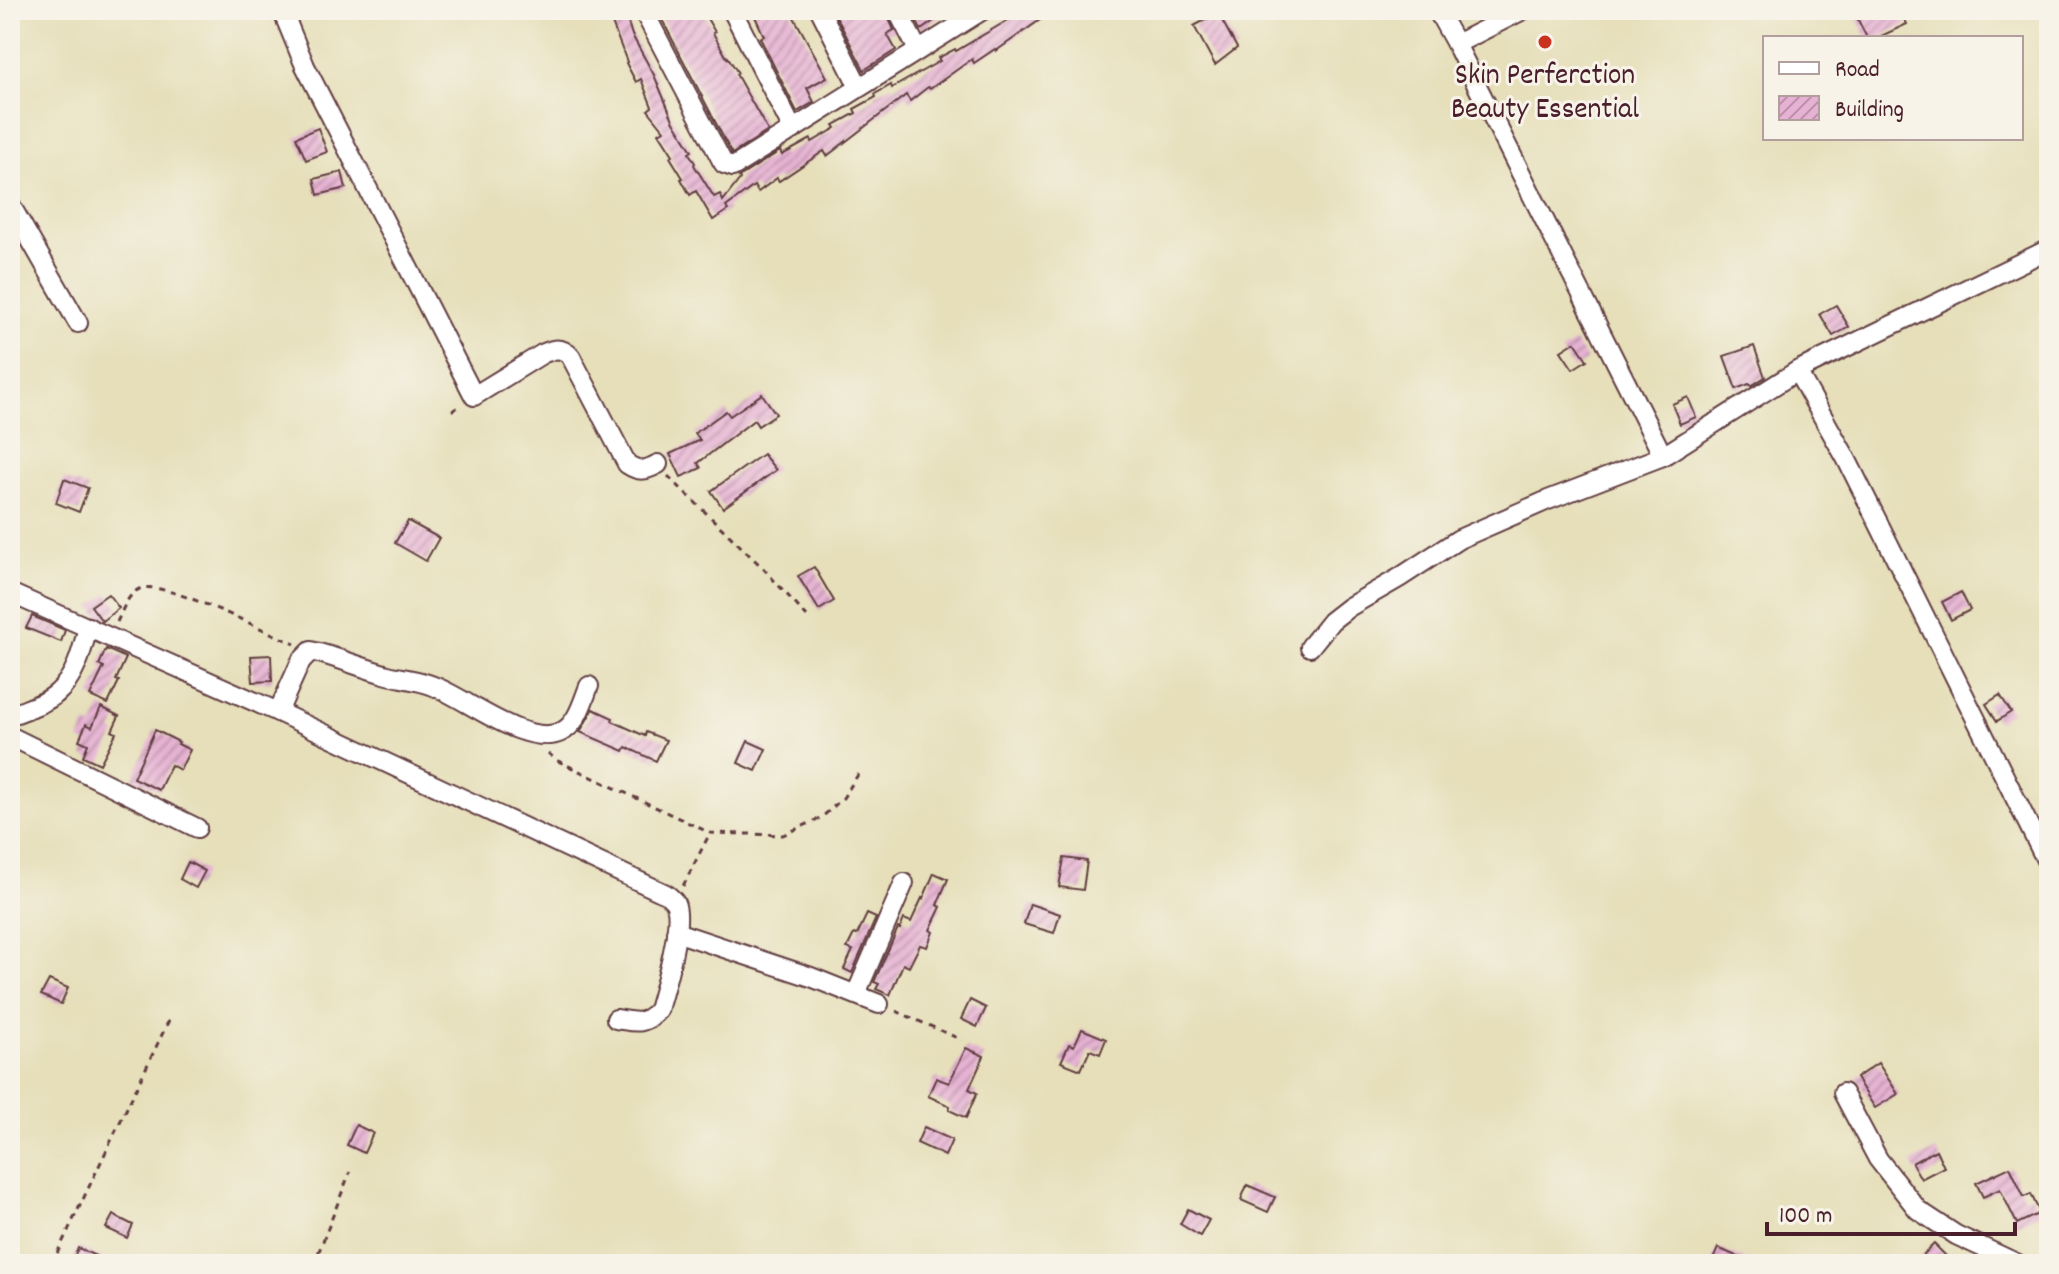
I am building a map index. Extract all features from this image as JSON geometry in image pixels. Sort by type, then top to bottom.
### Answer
[{"type":"street","points":[[282,10],[305,66],[474,396],[552,349],[566,351],[627,464],[640,471],[658,464]]},
{"type":"street","points":[[643,10],[724,164],[733,167],[973,13]]},
{"type":"street","points":[[732,10],[793,130]]},
{"type":"street","points":[[820,10],[859,87]]},
{"type":"street","points":[[897,10],[918,50]]},
{"type":"street","points":[[1437,10],[1663,456]]},
{"type":"street","points":[[1456,44],[1523,10]]},
{"type":"street","points":[[10,204],[78,323]]},
{"type":"street","points":[[1310,647],[1331,621],[1349,607],[1459,539],[1548,500],[1663,456],[1797,371],[2049,249]]},
{"type":"street","points":[[1797,371],[1846,458],[2049,866]]},
{"type":"street","points":[[10,593],[278,712],[666,894],[675,902],[676,932],[658,1010],[649,1020],[616,1019]]},
{"type":"street","points":[[10,716],[56,694],[72,675],[80,659],[88,627]]},
{"type":"street","points":[[278,712],[301,661],[311,651],[436,687],[493,718],[535,734],[562,732],[571,724],[589,686]]},
{"type":"street","points":[[10,736],[197,828]]},
{"type":"street","points":[[856,994],[904,883]]},
{"type":"street","points":[[676,932],[772,963],[888,1008]]},
{"type":"street","points":[[1843,1093],[1878,1159],[1918,1210],[1956,1235],[2018,1264]]},
{"type":"path","points":[[658,464],[763,568],[808,618]]},
{"type":"path","points":[[110,637],[134,592],[157,588],[182,595],[311,651]]},
{"type":"path","points":[[535,734],[543,749],[556,760],[710,833],[783,835],[821,818],[843,798],[861,770]]},
{"type":"path","points":[[675,902],[710,833]]},
{"type":"path","points":[[888,1008],[962,1040]]},
{"type":"path","points":[[52,1264],[169,1020]]},
{"type":"path","points":[[314,1264],[350,1172]]},
{"type":"building","points":[[607,10],[624,10],[632,35],[654,75],[673,120],[692,151],[689,153],[694,165],[714,197],[720,194],[723,201],[739,177],[780,151],[782,155],[836,128],[834,125],[856,113],[854,109],[876,97],[875,94],[891,85],[892,88],[940,61],[938,58],[956,51],[1025,10],[1054,10],[996,51],[974,63],[972,59],[910,101],[906,95],[827,156],[824,151],[758,192],[754,186],[713,220],[696,191],[690,195],[681,179],[670,157],[673,155],[659,133],[664,130],[648,110],[652,107],[641,79],[636,82],[626,63]]},
{"type":"building","points":[[657,10],[702,10],[768,131],[732,154]]},
{"type":"building","points":[[752,10],[790,10],[827,77],[807,88],[814,102],[797,112],[760,38],[764,36]]},
{"type":"building","points":[[833,10],[885,10],[894,30],[887,34],[896,50],[864,70]]},
{"type":"building","points":[[911,10],[949,10],[921,30]]},
{"type":"building","points":[[1853,10],[1900,10],[1907,24],[1881,36],[1866,36]]},
{"type":"building","points":[[1218,13],[1237,48],[1215,65],[1194,26]]},
{"type":"building","points":[[318,128],[327,152],[306,160],[296,137]]},
{"type":"building","points":[[342,172],[346,188],[318,195],[314,179]]},
{"type":"building","points":[[1836,305],[1849,327],[1833,336],[1820,314]]},
{"type":"building","points":[[1575,342],[1587,360],[1573,369],[1561,351]]},
{"type":"building","points":[[1754,346],[1765,377],[1751,386],[1736,389],[1724,356]]},
{"type":"building","points":[[762,394],[776,414],[758,426],[754,420],[698,463],[701,468],[681,477],[670,454],[700,440],[695,433],[726,411],[730,416]]},
{"type":"building","points":[[1688,397],[1696,417],[1680,424],[1672,404]]},
{"type":"building","points":[[763,454],[776,470],[723,508],[711,491]]},
{"type":"building","points":[[64,479],[88,488],[79,512],[56,503]]},
{"type":"building","points":[[408,521],[439,538],[426,561],[395,543]]},
{"type":"building","points":[[814,567],[834,601],[819,610],[798,576]]},
{"type":"building","points":[[1961,592],[1970,610],[1951,620],[1942,602]]},
{"type":"building","points":[[108,594],[119,608],[102,621],[91,606]]},
{"type":"building","points":[[32,616],[65,630],[61,642],[26,628]]},
{"type":"building","points":[[106,649],[126,658],[108,704],[90,696],[104,667],[99,665]]},
{"type":"building","points":[[271,655],[272,681],[253,682],[251,656]]},
{"type":"building","points":[[2000,695],[2011,712],[1997,721],[1986,704]]},
{"type":"building","points":[[101,707],[119,716],[112,731],[116,733],[100,764],[83,756],[88,744],[79,740],[86,724],[92,727]]},
{"type":"building","points":[[593,709],[645,736],[646,732],[666,740],[656,761],[580,732]]},
{"type":"building","points":[[155,730],[190,750],[180,770],[171,765],[159,790],[133,778]]},
{"type":"building","points":[[748,741],[766,749],[756,771],[738,763]]},
{"type":"building","points":[[1064,858],[1087,861],[1083,890],[1059,887]]},
{"type":"building","points":[[188,862],[205,871],[196,888],[180,879]]},
{"type":"building","points":[[934,873],[948,879],[937,905],[941,907],[930,930],[933,932],[927,947],[920,945],[909,967],[903,964],[890,995],[876,989],[879,984],[874,982],[898,928],[904,919],[911,922]]},
{"type":"building","points":[[1030,904],[1060,914],[1054,933],[1024,924]]},
{"type":"building","points":[[867,914],[876,918],[852,973],[844,969],[853,950],[847,948]]},
{"type":"building","points":[[49,980],[68,988],[61,1004],[41,995]]},
{"type":"building","points":[[970,1000],[986,1008],[977,1027],[961,1019]]},
{"type":"building","points":[[1082,1029],[1106,1039],[1100,1054],[1090,1050],[1081,1070],[1061,1062],[1069,1044],[1074,1046]]},
{"type":"building","points":[[966,1048],[984,1056],[969,1089],[977,1093],[966,1118],[928,1096],[936,1078],[949,1083]]},
{"type":"building","points":[[1878,1063],[1898,1094],[1875,1108],[1856,1078]]},
{"type":"building","points":[[356,1125],[373,1133],[364,1153],[347,1145]]},
{"type":"building","points":[[924,1127],[952,1140],[945,1156],[917,1143]]},
{"type":"building","points":[[1936,1150],[1944,1167],[1921,1179],[1912,1163]]},
{"type":"building","points":[[2010,1167],[2024,1197],[2031,1194],[2040,1213],[2017,1224],[2000,1189],[1983,1197],[1976,1183]]},
{"type":"building","points":[[1247,1185],[1275,1197],[1268,1212],[1241,1200]]},
{"type":"building","points":[[1188,1209],[1209,1220],[1200,1236],[1180,1224]]},
{"type":"building","points":[[113,1215],[133,1225],[127,1238],[106,1228]]},
{"type":"building","points":[[1934,1244],[1946,1256],[1938,1264],[1914,1264]]},
{"type":"building","points":[[78,1248],[113,1264],[71,1264]]},
{"type":"building","points":[[1718,1248],[1754,1264],[1711,1264]]},
{"type":"place","name":"Skin Perferction Beauty Essential","points":[[1545,42]]}]
